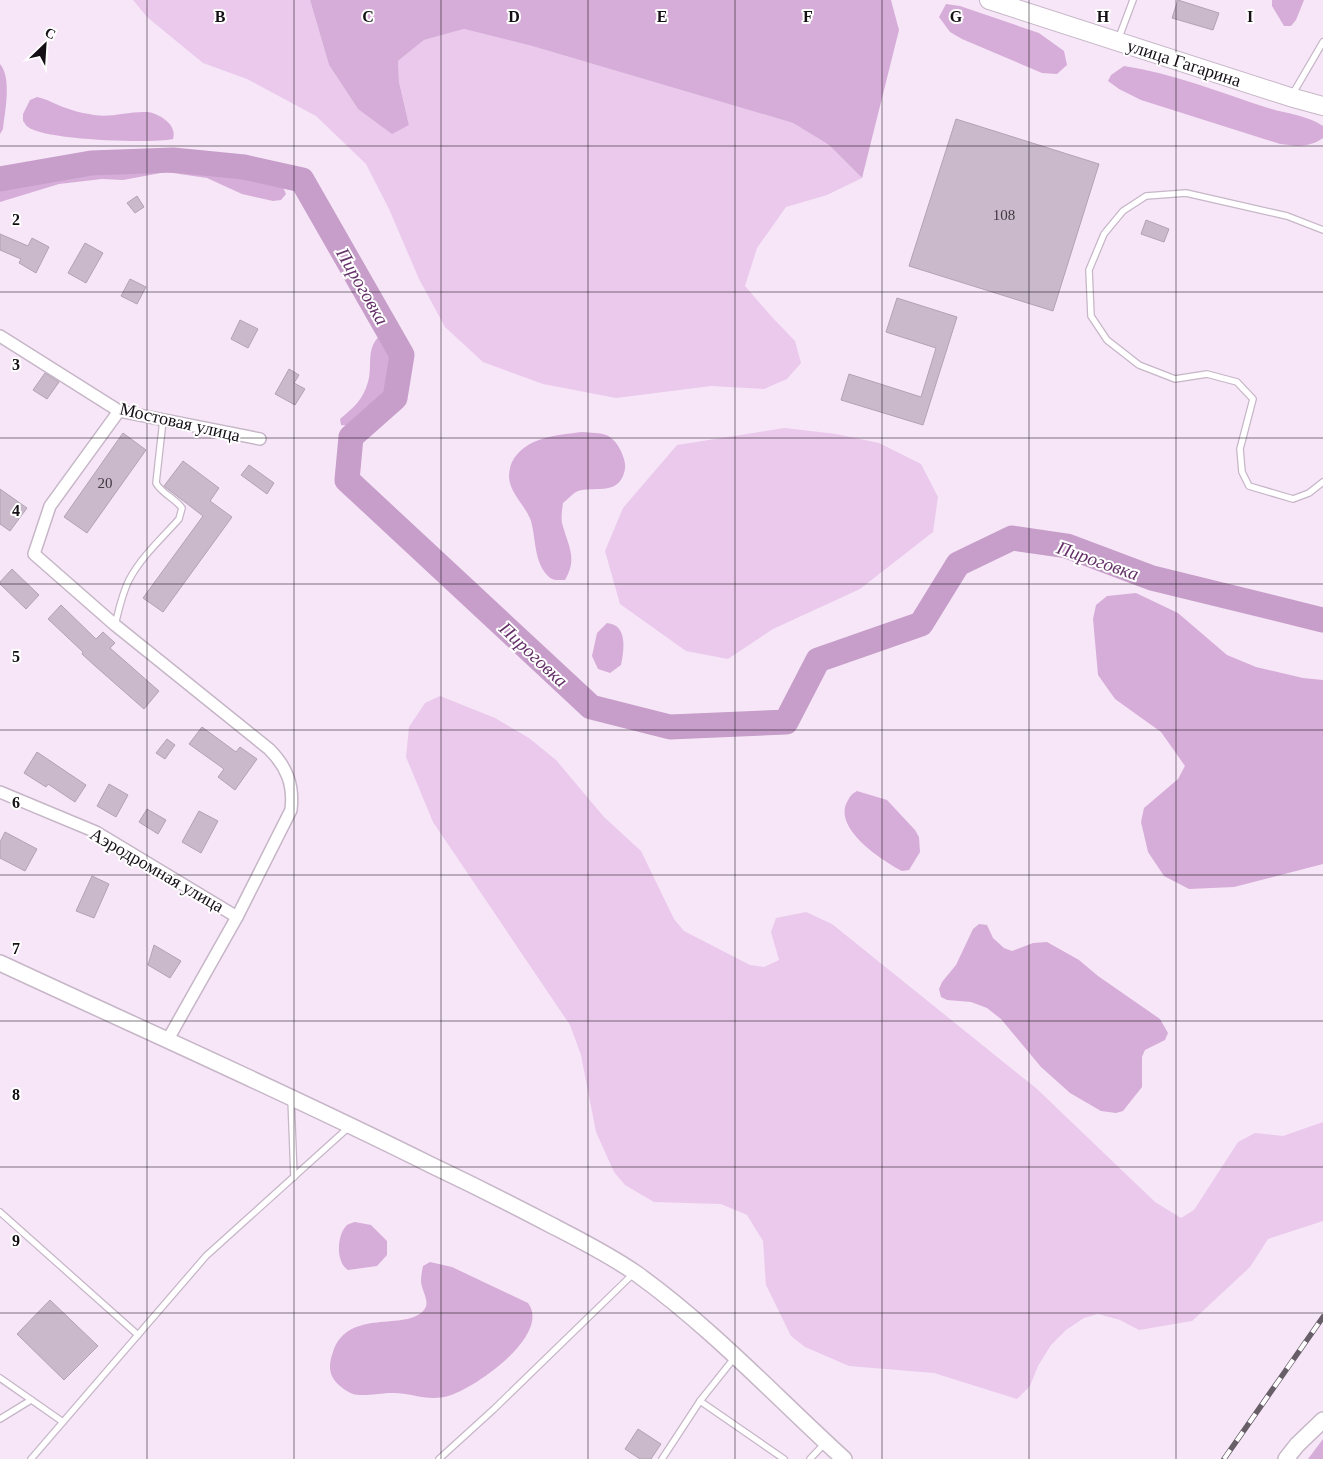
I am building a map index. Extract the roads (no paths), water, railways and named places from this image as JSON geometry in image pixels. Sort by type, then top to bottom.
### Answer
[{"type":"main road","name":"улица Гагарина","points":[[989,0],[1323,106]]},
{"type":"main road","points":[[0,963],[351,1125],[500,1198],[588,1245],[634,1273],[663,1294],[735,1356],[844,1459]]},
{"type":"main road","points":[[1286,1459],[1297,1445],[1323,1420]]},
{"type":"street","name":"Мостовая улица","points":[[0,336],[120,411],[260,439]]},
{"type":"street","points":[[120,411],[50,506],[34,554],[115,625],[269,749],[286,770],[291,783],[293,798],[291,810],[237,917]]},
{"type":"street","name":"Аэродромная улица","points":[[0,792],[96,832],[237,917],[166,1041]]},
{"type":"lane","points":[[1118,42],[1133,0]]},
{"type":"lane","points":[[1290,97],[1323,42]]},
{"type":"lane","points":[[1323,230],[1287,216],[1186,193],[1146,196],[1123,211],[1104,234],[1089,270],[1091,316],[1107,340],[1139,365],[1175,378],[1207,374],[1237,382],[1254,399],[1240,449],[1242,472],[1249,486],[1293,499],[1309,493],[1323,482]]},
{"type":"lane","points":[[115,625],[121,599],[130,579],[137,568],[179,519],[182,508],[180,504],[159,488],[156,483],[163,420]]},
{"type":"lane","points":[[290,1096],[294,1177]]},
{"type":"lane","points":[[31,1459],[206,1256],[351,1125]]},
{"type":"lane","points":[[0,1212],[138,1335]]},
{"type":"lane","points":[[439,1459],[494,1409],[634,1273]]},
{"type":"lane","points":[[662,1459],[700,1401],[735,1356]]},
{"type":"lane","points":[[0,1378],[63,1422]]},
{"type":"lane","points":[[0,1419],[31,1400]]},
{"type":"lane","points":[[700,1401],[784,1459]]},
{"type":"lane","points":[[810,1459],[826,1442]]},
{"type":"waterway","name":"Пироговка","points":[[0,179],[91,163],[173,160],[244,167],[302,180],[402,355],[395,398],[351,437],[347,480],[591,707],[670,727],[786,722],[818,660],[921,624],[958,564],[1012,538],[1067,546],[1152,578],[1323,620]]},
{"type":"railway","points":[[1224,1459],[1323,1317]]}]
